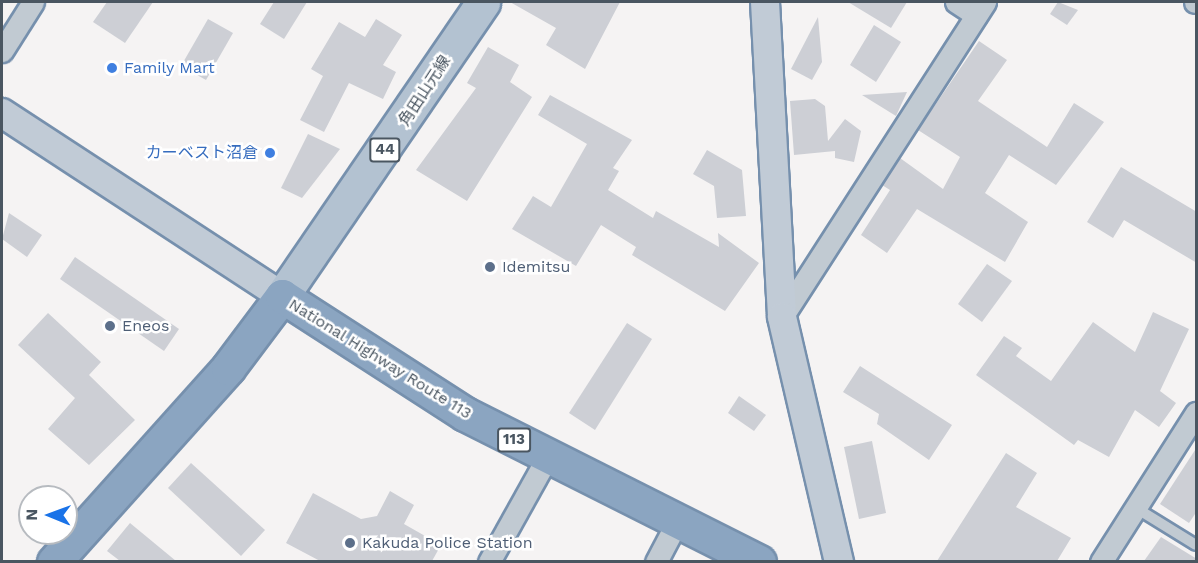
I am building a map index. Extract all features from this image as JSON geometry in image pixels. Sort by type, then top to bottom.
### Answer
[{"type":"highway","name":"National Highway Route 113","points":[[54,561],[228,368],[282,297],[465,414],[546,458],[759,561]]},
{"type":"main road","name":"角田山元線","points":[[282,297],[483,2]]},
{"type":"street","points":[[2,51],[33,2]]},
{"type":"street","points":[[765,2],[782,317],[839,561]]},
{"type":"street","points":[[782,317],[980,8],[956,2]]},
{"type":"street","points":[[2,113],[282,297]]},
{"type":"street","points":[[1101,561],[1197,412]]},
{"type":"street","points":[[489,561],[546,458]]},
{"type":"street","points":[[656,561],[677,522]]},
{"type":"lane","points":[[1136,508],[1197,545]]},
{"type":"building","points":[[107,2],[153,2],[125,43],[93,22]]},
{"type":"building","points":[[274,2],[307,2],[284,39],[260,24]]},
{"type":"building","points":[[510,2],[620,2],[585,69],[546,45],[556,28]]},
{"type":"building","points":[[848,2],[907,2],[891,28]]},
{"type":"building","points":[[1058,2],[1078,10],[1067,25],[1050,14]]},
{"type":"building","points":[[818,17],[822,62],[812,80],[791,69]]},
{"type":"building","points":[[208,19],[233,33],[206,80],[181,66]]},
{"type":"building","points":[[376,19],[402,35],[383,65],[396,72],[383,99],[349,83],[324,132],[300,120],[323,76],[311,69],[339,22],[365,37]]},
{"type":"building","points":[[874,25],[901,42],[876,82],[850,65]]},
{"type":"building","points":[[979,41],[1007,60],[978,101],[1047,147],[1074,103],[1104,122],[1056,185],[1009,155],[985,193],[1028,222],[1005,262],[917,209],[887,253],[861,235],[890,190],[882,185],[900,158],[943,189],[960,157],[918,130]]},
{"type":"building","points":[[488,47],[519,65],[510,82],[532,97],[467,201],[416,170],[476,88],[467,83]]},
{"type":"building","points":[[907,92],[896,116],[862,95]]},
{"type":"building","points":[[550,95],[632,140],[613,168],[619,171],[608,190],[653,218],[656,211],[719,247],[718,233],[759,263],[725,311],[632,255],[636,247],[601,225],[576,266],[512,229],[533,196],[551,207],[587,144],[538,115]]},
{"type":"building","points":[[815,99],[825,106],[828,141],[845,119],[861,131],[854,162],[835,158],[835,151],[794,155],[790,101]]},
{"type":"building","points":[[308,134],[340,149],[302,198],[281,188]]},
{"type":"building","points":[[707,150],[742,170],[746,216],[717,218],[714,186],[693,174]]},
{"type":"building","points":[[1121,167],[1197,212],[1197,263],[1124,220],[1113,238],[1087,222]]},
{"type":"building","points":[[9,213],[42,235],[27,257],[2,239]]},
{"type":"building","points":[[75,257],[179,329],[164,351],[60,279]]},
{"type":"building","points":[[987,264],[1012,281],[982,322],[958,304]]},
{"type":"building","points":[[1153,312],[1189,329],[1160,391],[1176,403],[1159,427],[1135,410],[1109,457],[1078,440],[1074,445],[976,375],[1004,336],[1022,348],[1016,356],[1051,381],[1093,322],[1135,352]]},
{"type":"building","points":[[48,313],[101,362],[89,375],[135,420],[89,465],[48,429],[75,398],[18,345]]},
{"type":"building","points":[[627,323],[652,339],[595,430],[569,413]]},
{"type":"building","points":[[860,366],[952,425],[929,460],[877,424],[879,414],[843,392]]},
{"type":"building","points":[[739,396],[766,415],[754,431],[728,413]]},
{"type":"building","points":[[872,441],[886,513],[859,519],[844,447]]},
{"type":"building","points":[[1197,447],[1197,511],[1189,523],[1160,504]]},
{"type":"building","points":[[1006,453],[1037,473],[1016,507],[1071,538],[1057,561],[937,561]]},
{"type":"building","points":[[191,463],[265,530],[241,556],[168,488]]},
{"type":"building","points":[[390,491],[414,505],[404,524],[441,545],[432,561],[320,561],[286,543],[313,493],[361,519],[377,516]]},
{"type":"building","points":[[130,523],[176,561],[120,561],[107,551]]},
{"type":"building","points":[[1161,537],[1197,559],[1197,561],[1144,561]]},
{"type":"place","name":"Family Mart","points":[[112,68]]},
{"type":"place","name":"カーベスト沼倉","points":[[270,153]]},
{"type":"place","name":"Idemitsu","points":[[490,267]]},
{"type":"place","name":"Eneos","points":[[110,326]]},
{"type":"place","name":"Kakuda Police Station","points":[[350,543]]}]
